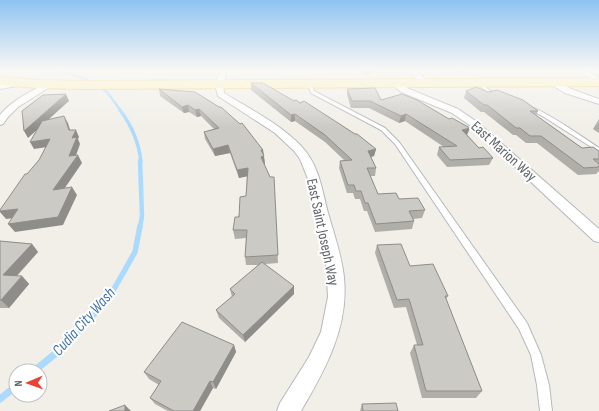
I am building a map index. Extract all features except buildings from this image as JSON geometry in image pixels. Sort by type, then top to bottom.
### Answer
[{"type":"street","points":[[0,122],[3,116],[10,109],[42,89]]},
{"type":"street","name":"East Saint Joseph Way","points":[[220,89],[221,94],[290,140],[305,158],[313,176],[336,277],[336,302],[330,334],[319,360],[288,411]]},
{"type":"street","name":"East Marion Way","points":[[403,89],[455,111],[469,120],[599,237]]},
{"type":"street","points":[[565,89],[599,102]]},
{"type":"lane","points":[[311,89],[312,92],[383,129],[397,143],[523,326],[536,355],[543,385],[546,411]]},
{"type":"lane","points":[[486,89],[502,97]]},
{"type":"lane","points":[[526,106],[546,116],[599,150]]},
{"type":"waterway","name":"Cudia City Wash","points":[[102,89],[107,92],[121,111]]},
{"type":"waterway","name":"Cudia City Wash","points":[[120,110],[134,135],[139,148],[141,162]]},
{"type":"waterway","name":"Cudia City Wash","points":[[140,161],[142,216],[140,227]]},
{"type":"waterway","name":"Cudia City Wash","points":[[99,308],[110,296],[135,252],[140,226]]},
{"type":"waterway","name":"Cudia City Wash","points":[[44,363],[61,349],[100,307]]},
{"type":"waterway","name":"Cudia City Wash","points":[[0,399],[8,392]]}]
